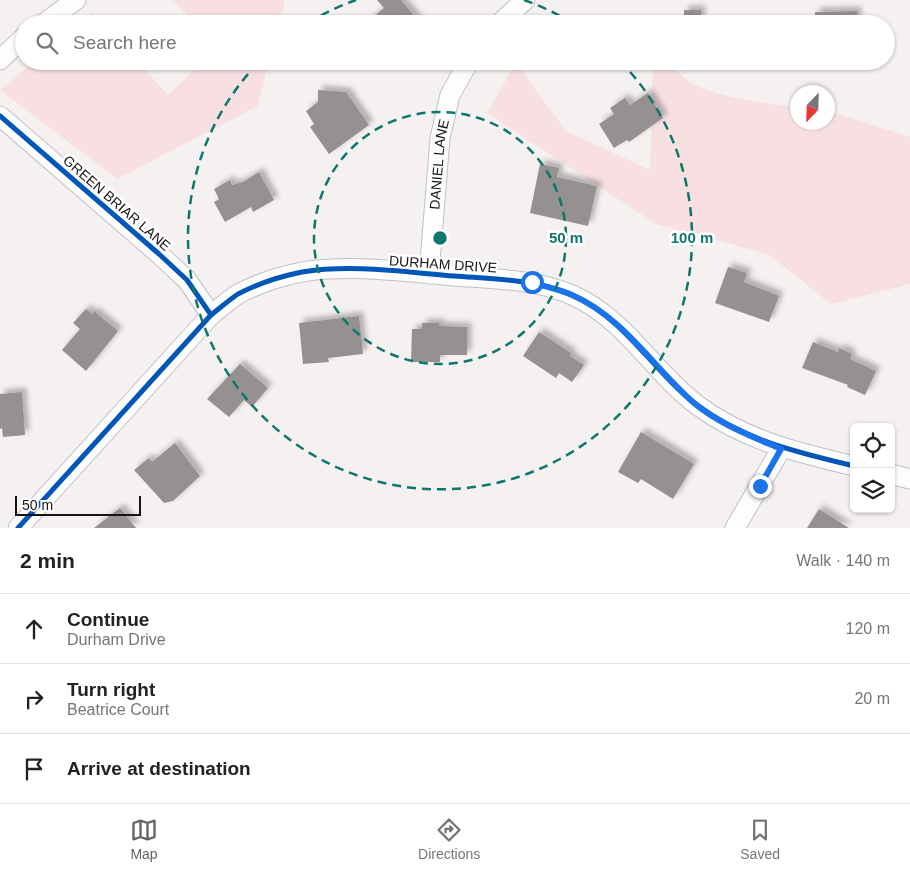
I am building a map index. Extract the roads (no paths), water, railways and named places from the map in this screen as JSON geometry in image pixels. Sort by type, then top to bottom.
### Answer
[{"type":"street","points":[[55,15],[76,0]]},
{"type":"street","points":[[509,15],[525,0]]},
{"type":"street","points":[[0,60],[15,46]]},
{"type":"street","name":"DANIEL LANE","points":[[428,274],[440,138],[450,95],[465,70]]},
{"type":"street","name":"GREEN BRIAR LANE","points":[[0,116],[187,280],[211,315]]},
{"type":"street","name":"DURHAM DRIVE","points":[[18,528],[211,315],[238,295],[302,272],[343,269],[532,282],[573,295],[614,323],[640,346],[667,377],[696,404],[734,428],[781,449],[850,465]]},
{"type":"street","points":[[735,528],[781,449]]},
{"type":"street","points":[[895,475],[910,479]]}]
